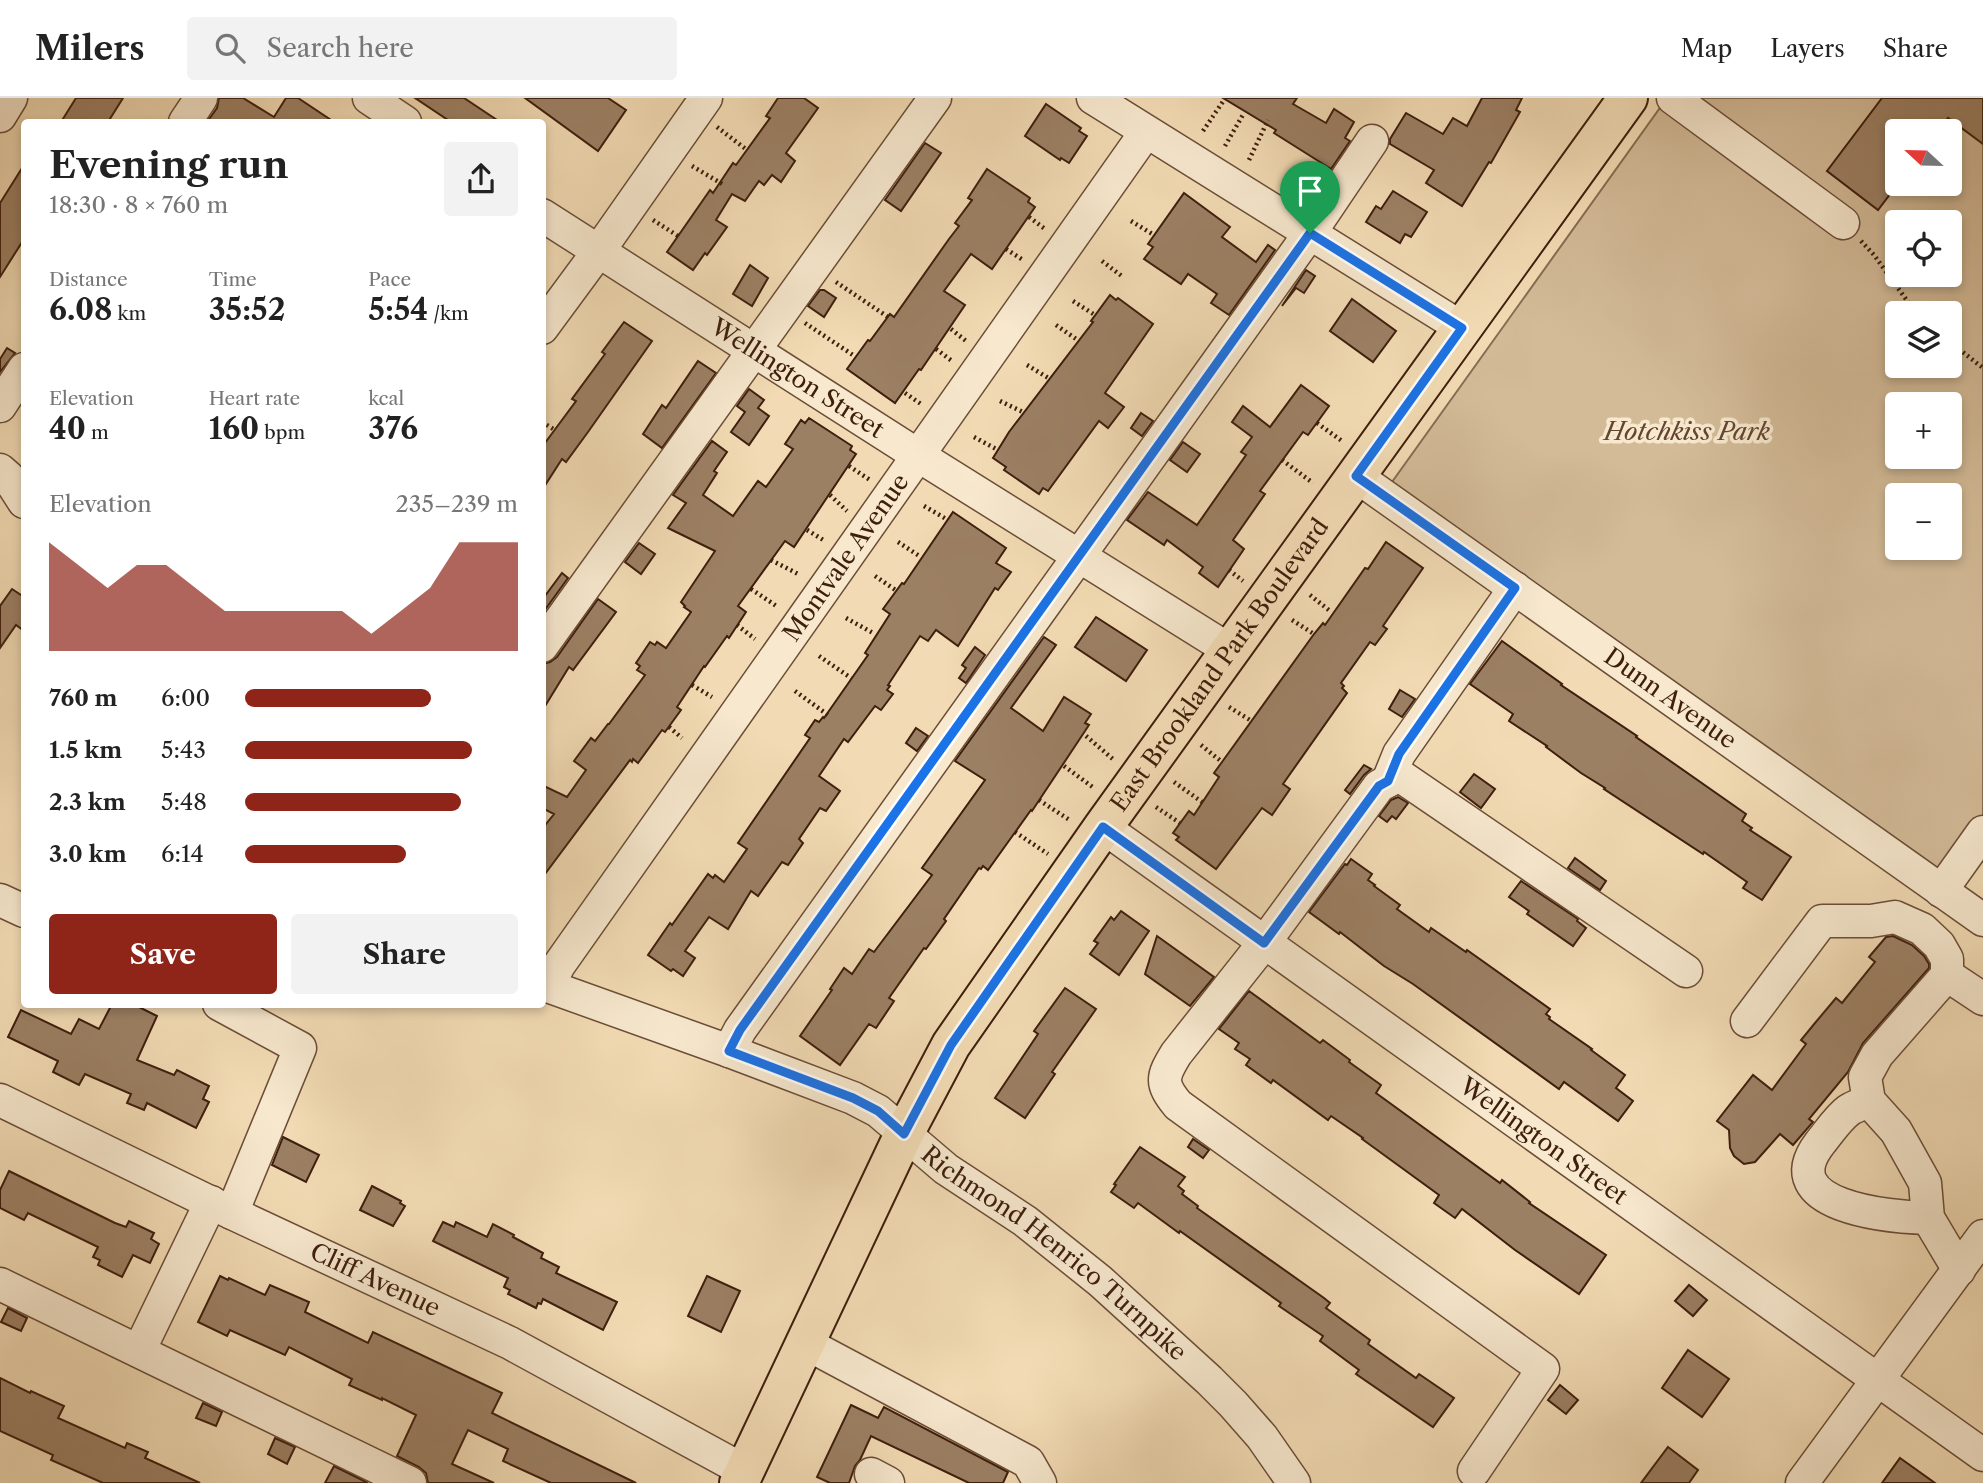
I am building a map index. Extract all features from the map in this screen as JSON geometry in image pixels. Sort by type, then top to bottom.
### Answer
[{"type":"main road","name":"East Brookland Park Boulevard","points":[[742,1477],[904,1134],[951,1045],[1088,825],[1231,651],[1628,98]]},
{"type":"street","points":[[0,116],[11,98]]},
{"type":"street","points":[[187,119],[201,98]]},
{"type":"street","points":[[546,640],[935,98]]},
{"type":"street","points":[[1093,98],[1462,328]]},
{"type":"street","points":[[1672,98],[1843,223]]},
{"type":"street","points":[[369,105],[399,119]]},
{"type":"street","points":[[546,323],[709,111]]},
{"type":"street","name":"Montvale Avenue","points":[[546,984],[1146,132]]},
{"type":"street","points":[[729,1051],[740,1030],[1310,233],[1372,141]]},
{"type":"street","name":"Wellington Street","points":[[546,218],[1231,651]]},
{"type":"street","points":[[0,406],[21,374]]},
{"type":"street","points":[[0,470],[21,497]]},
{"type":"street","name":"Dunn Avenue","points":[[1356,476],[1983,920]]},
{"type":"street","points":[[1388,781],[1399,754],[1515,588]]},
{"type":"street","points":[[1474,1471],[1543,1369],[1178,1105],[1166,1090],[1165,1072],[1379,786],[1399,775],[1686,971]]},
{"type":"street","name":"Wellington Street","points":[[1088,825],[1264,943],[1983,1455]]},
{"type":"street","points":[[1941,891],[1983,832]]},
{"type":"street","points":[[0,900],[21,910]]},
{"type":"street","points":[[1747,1021],[1822,921],[1871,921],[1895,917],[1922,929],[1939,945],[1948,959],[1947,975],[1877,1055],[1865,1077],[1869,1101],[1896,1131],[1925,1183],[1928,1218],[1959,1269]]},
{"type":"street","points":[[1947,975],[1983,999]]},
{"type":"street","name":"Richmond Henrico Turnpike","points":[[546,985],[729,1051],[853,1098],[878,1111],[937,1163],[1025,1221],[1100,1281],[1233,1404],[1262,1437],[1294,1483]]},
{"type":"street","points":[[139,1350],[221,1207],[300,1048],[226,1008]]},
{"type":"street","name":"Cliff Avenue","points":[[0,1100],[510,1343],[742,1477]]},
{"type":"street","points":[[1869,1101],[1850,1110],[1814,1152],[1808,1174],[1816,1190],[1833,1200],[1868,1213],[1928,1218]]},
{"type":"street","points":[[1802,1483],[1983,1236]]},
{"type":"street","points":[[0,1284],[410,1483]]},
{"type":"street","points":[[805,1343],[1028,1462],[1040,1483]]},
{"type":"path","points":[[1203,131],[1224,100]]},
{"type":"path","points":[[709,111],[747,150]]},
{"type":"path","points":[[1225,146],[1244,113]]},
{"type":"path","points":[[1249,160],[1268,120]]},
{"type":"path","points":[[685,161],[724,185]]},
{"type":"path","points":[[646,216],[678,236]]},
{"type":"path","points":[[1029,217],[1046,229]]},
{"type":"path","points":[[1132,221],[1154,235]]},
{"type":"path","points":[[1843,223],[1874,255],[1907,301]]},
{"type":"path","points":[[1006,249],[1023,261]]},
{"type":"path","points":[[1102,261],[1123,277]]},
{"type":"path","points":[[834,281],[888,317]]},
{"type":"path","points":[[1073,301],[1095,315]]},
{"type":"path","points":[[803,322],[856,357]]},
{"type":"path","points":[[1056,325],[1079,341]]},
{"type":"path","points":[[951,329],[966,341]]},
{"type":"path","points":[[936,349],[952,361]]},
{"type":"path","points":[[1962,351],[1983,368]]},
{"type":"path","points":[[1027,365],[1050,379]]},
{"type":"path","points":[[905,393],[922,404]]},
{"type":"path","points":[[1000,401],[1023,412]]},
{"type":"path","points":[[1317,423],[1342,441]]},
{"type":"path","points":[[546,424],[555,430]]},
{"type":"path","points":[[974,437],[998,450]]},
{"type":"path","points":[[1282,460],[1313,483]]},
{"type":"path","points":[[849,466],[870,480]]},
{"type":"path","points":[[830,495],[847,512]]},
{"type":"path","points":[[924,506],[948,520]]},
{"type":"path","points":[[807,530],[825,541]]},
{"type":"path","points":[[898,542],[921,557]]},
{"type":"path","points":[[771,560],[801,575]]},
{"type":"path","points":[[1229,570],[1242,581]]},
{"type":"path","points":[[875,576],[897,591]]},
{"type":"path","points":[[751,589],[778,607]]},
{"type":"path","points":[[1311,594],[1330,611]]},
{"type":"path","points":[[846,618],[873,633]]},
{"type":"path","points":[[1292,620],[1314,634]]},
{"type":"path","points":[[737,625],[755,639]]},
{"type":"path","points":[[819,656],[851,678]]},
{"type":"path","points":[[692,685],[712,697]]},
{"type":"path","points":[[795,691],[828,715]]},
{"type":"path","points":[[1229,706],[1250,720]]},
{"type":"path","points":[[669,727],[682,738]]},
{"type":"path","points":[[1086,736],[1115,760]]},
{"type":"path","points":[[1201,746],[1222,762]]},
{"type":"path","points":[[1063,766],[1095,788]]},
{"type":"path","points":[[1174,782],[1202,802]]},
{"type":"path","points":[[1039,800],[1088,825]]},
{"type":"path","points":[[1156,807],[1180,823]]},
{"type":"path","points":[[1015,832],[1048,854]]},
{"type":"green space","name":"Hotchkiss Park","points":[[1667,98],[1983,98],[1983,822],[1940,870],[1392,482]]},
{"type":"building","points":[[76,98],[123,98],[110,119],[63,119]]},
{"type":"building","points":[[219,98],[243,98],[274,117],[286,98],[298,98],[330,119],[209,119],[217,108]]},
{"type":"building","points":[[415,98],[464,98],[496,119],[446,119]]},
{"type":"building","points":[[525,98],[608,98],[626,110],[598,151]]},
{"type":"building","points":[[778,98],[804,98],[818,108],[786,153],[795,161],[781,182],[772,175],[764,185],[759,181],[745,201],[732,194],[716,220],[727,227],[693,270],[667,252],[710,190],[713,193],[733,163],[736,165],[770,118],[766,116]]},
{"type":"building","points":[[1223,98],[1297,98],[1293,104],[1326,123],[1334,109],[1354,122],[1345,138],[1350,141],[1331,169],[1274,133],[1276,130]]},
{"type":"building","points":[[1482,98],[1522,98],[1516,110],[1520,112],[1491,163],[1489,162],[1462,206],[1426,183],[1434,170],[1390,144],[1390,139],[1406,113],[1443,134],[1453,118],[1467,126]]},
{"type":"building","points":[[1882,98],[1983,98],[1983,144],[1962,128],[1962,119],[1885,119],[1885,196],[1889,196],[1878,210],[1827,171]]},
{"type":"building","points":[[1046,104],[1081,128],[1079,131],[1087,136],[1069,163],[1061,158],[1060,160],[1025,136]]},
{"type":"building","points":[[925,143],[941,153],[901,211],[885,200]]},
{"type":"building","points":[[987,169],[1030,198],[1028,202],[1035,207],[992,269],[971,254],[944,291],[965,305],[895,403],[847,369],[890,314],[894,317],[959,226],[955,223],[972,200],[968,198]]},
{"type":"building","points":[[21,170],[21,244],[0,277],[0,203]]},
{"type":"building","points":[[1393,191],[1427,212],[1411,237],[1405,234],[1400,243],[1366,222],[1376,206],[1381,209]]},
{"type":"building","points":[[1184,193],[1230,227],[1222,237],[1256,262],[1268,245],[1275,250],[1229,315],[1211,303],[1217,294],[1188,274],[1181,284],[1144,259],[1153,247],[1148,244]]},
{"type":"building","points":[[750,265],[768,278],[752,306],[733,294]]},
{"type":"building","points":[[1306,270],[1315,276],[1304,293],[1296,288],[1282,306]]},
{"type":"building","points":[[820,290],[836,298],[824,317],[808,306]]},
{"type":"building","points":[[1110,295],[1153,324],[1105,393],[1124,407],[1108,428],[1099,421],[1048,491],[1043,488],[1039,494],[1004,470],[1006,467],[993,458],[1009,432],[1093,322],[1091,321]]},
{"type":"building","points":[[1352,299],[1396,331],[1373,362],[1330,331]]},
{"type":"building","points":[[624,322],[652,341],[566,462],[562,459],[546,484],[546,442],[576,401],[572,399],[605,354],[602,352]]},
{"type":"building","points":[[7,348],[15,353],[0,372],[0,359]]},
{"type":"building","points":[[698,361],[716,373],[662,448],[643,434],[662,405],[666,408]]},
{"type":"building","points":[[1301,385],[1329,406],[1308,435],[1303,432],[1260,491],[1265,494],[1233,540],[1244,549],[1218,587],[1199,573],[1203,567],[1167,540],[1164,545],[1127,520],[1148,492],[1197,525],[1246,455],[1241,452],[1252,437],[1232,422],[1243,406],[1270,427]]},
{"type":"building","points":[[749,389],[764,400],[758,408],[769,416],[749,445],[731,432],[745,412],[737,406]]},
{"type":"building","points":[[1141,413],[1153,421],[1142,436],[1131,428]]},
{"type":"building","points":[[809,418],[852,446],[850,450],[856,454],[794,547],[785,541],[738,606],[746,612],[729,638],[727,636],[704,666],[677,707],[681,710],[665,732],[662,730],[638,763],[630,760],[546,873],[546,824],[554,814],[546,810],[546,787],[567,797],[586,770],[574,761],[591,738],[595,741],[645,675],[637,670],[640,666],[636,663],[650,642],[655,645],[657,642],[666,648],[691,612],[681,602],[715,551],[668,528],[686,503],[673,495],[712,441],[727,452],[703,495],[733,516],[758,481],[766,487],[793,449],[785,444],[801,420],[805,423]]},
{"type":"building","points":[[1183,442],[1200,454],[1187,472],[1170,460]]},
{"type":"building","points":[[953,512],[1006,548],[996,563],[1011,572],[998,590],[995,588],[958,646],[936,630],[928,641],[920,636],[888,685],[890,686],[887,690],[893,694],[881,710],[875,706],[848,742],[844,739],[819,776],[840,791],[826,811],[820,808],[799,839],[803,843],[788,865],[782,862],[758,896],[751,891],[728,929],[709,917],[685,951],[695,958],[683,976],[673,969],[671,971],[648,955],[708,874],[713,878],[715,875],[724,882],[747,849],[738,843],[810,738],[805,735],[815,720],[819,722],[824,718],[868,655],[865,653],[890,614],[883,609],[902,583],[904,584]]},
{"type":"building","points":[[1386,542],[1423,568],[1383,626],[1387,629],[1375,645],[1370,642],[1341,683],[1347,693],[1283,784],[1290,789],[1272,815],[1262,808],[1216,869],[1176,840],[1179,837],[1173,833],[1189,811],[1194,815],[1219,777],[1214,773],[1314,634],[1323,623],[1325,625]]},
{"type":"building","points":[[639,543],[655,554],[641,574],[625,562]]},
{"type":"building","points":[[562,573],[568,578],[546,608],[546,595]]},
{"type":"building","points":[[12,589],[21,595],[21,629],[16,625],[0,648],[0,606]]},
{"type":"building","points":[[598,599],[616,612],[573,670],[569,667],[546,704],[546,663],[557,657]]},
{"type":"building","points":[[1096,617],[1147,650],[1126,681],[1075,647]]},
{"type":"building","points":[[1044,637],[1056,645],[1011,708],[1043,731],[1064,697],[1091,714],[1085,723],[1089,725],[1032,811],[988,870],[983,866],[979,868],[944,919],[946,921],[889,998],[894,1001],[876,1028],[869,1024],[840,1065],[800,1036],[844,968],[852,974],[869,949],[874,952],[932,875],[922,868],[985,780],[955,761]]},
{"type":"building","points":[[1502,641],[1746,814],[1742,821],[1752,828],[1750,830],[1791,857],[1762,900],[1743,888],[1747,882],[1604,789],[1509,721],[1513,714],[1470,684]]},
{"type":"building","points":[[975,647],[985,655],[966,683],[959,678],[966,668],[962,665]]},
{"type":"building","points":[[1400,690],[1415,699],[1402,717],[1389,709]]},
{"type":"building","points":[[916,728],[928,736],[917,751],[906,743]]},
{"type":"building","points":[[1364,765],[1371,769],[1350,794],[1345,790]]},
{"type":"building","points":[[1474,774],[1495,789],[1481,808],[1460,792]]},
{"type":"building","points":[[1398,797],[1408,803],[1396,819],[1392,816],[1387,822],[1379,816],[1391,800]]},
{"type":"building","points":[[1575,858],[1606,881],[1600,890],[1568,868]]},
{"type":"building","points":[[1351,859],[1372,874],[1368,880],[1400,905],[1397,909],[1429,932],[1431,928],[1466,952],[1467,950],[1550,1009],[1546,1014],[1549,1019],[1625,1075],[1616,1088],[1633,1101],[1618,1121],[1564,1082],[1559,1089],[1309,912]]},
{"type":"building","points":[[1521,881],[1578,919],[1586,928],[1573,946],[1527,914],[1529,911],[1509,897]]},
{"type":"building","points":[[1121,911],[1149,931],[1119,975],[1090,954],[1098,943],[1094,941],[1111,917],[1114,920]]},
{"type":"building","points":[[1157,936],[1214,977],[1190,1006],[1145,974]]},
{"type":"building","points":[[1893,936],[1912,945],[1924,956],[1929,968],[1863,1043],[1848,1072],[1809,1119],[1813,1122],[1793,1145],[1780,1134],[1755,1162],[1744,1164],[1734,1156],[1730,1148],[1729,1130],[1717,1121],[1753,1075],[1772,1090],[1806,1044],[1801,1040],[1836,998],[1842,1003],[1875,962],[1869,957],[1886,937]]},
{"type":"building","points":[[1065,988],[1096,1009],[1052,1072],[1055,1074],[1025,1118],[995,1098],[1038,1034],[1034,1031]]},
{"type":"building","points":[[1249,991],[1320,1043],[1323,1040],[1350,1060],[1349,1062],[1381,1085],[1376,1093],[1500,1183],[1502,1180],[1529,1203],[1606,1255],[1579,1294],[1462,1209],[1455,1218],[1434,1203],[1439,1195],[1363,1138],[1331,1116],[1328,1120],[1273,1080],[1271,1083],[1246,1065],[1250,1059],[1235,1049],[1239,1043],[1219,1029]]},
{"type":"building","points":[[110,1008],[141,1008],[157,1016],[137,1060],[174,1075],[177,1070],[209,1086],[203,1099],[209,1102],[196,1128],[147,1103],[144,1110],[127,1103],[131,1094],[85,1074],[79,1085],[53,1072],[58,1061],[8,1037],[21,1010],[71,1034],[79,1019],[99,1029]]},
{"type":"building","points":[[283,1137],[319,1155],[306,1182],[272,1165]]},
{"type":"building","points":[[1193,1139],[1209,1150],[1203,1158],[1188,1147]]},
{"type":"building","points":[[1140,1147],[1185,1177],[1178,1186],[1184,1191],[1182,1194],[1198,1206],[1197,1208],[1324,1298],[1330,1303],[1326,1308],[1370,1340],[1368,1344],[1416,1378],[1419,1374],[1454,1398],[1433,1427],[1356,1374],[1359,1370],[1320,1341],[1323,1336],[1279,1306],[1281,1303],[1138,1203],[1134,1208],[1111,1192]]},
{"type":"building","points":[[9,1171],[115,1223],[126,1227],[129,1221],[154,1233],[151,1239],[159,1244],[150,1263],[133,1255],[122,1277],[98,1265],[100,1260],[93,1257],[98,1247],[28,1213],[24,1220],[0,1208],[0,1190]]},
{"type":"building","points":[[372,1186],[401,1201],[405,1206],[393,1226],[360,1210]]},
{"type":"building","points":[[443,1222],[454,1227],[456,1222],[487,1237],[493,1224],[543,1253],[541,1258],[559,1267],[556,1273],[617,1302],[603,1330],[543,1299],[536,1308],[508,1294],[510,1290],[504,1287],[508,1278],[433,1241]]},
{"type":"building","points":[[220,1276],[265,1295],[270,1285],[309,1302],[305,1312],[368,1343],[373,1332],[502,1393],[492,1413],[636,1483],[551,1483],[503,1461],[508,1449],[468,1430],[452,1464],[494,1483],[428,1483],[426,1473],[397,1456],[416,1415],[349,1385],[352,1379],[289,1347],[285,1355],[230,1330],[227,1336],[198,1322]]},
{"type":"building","points":[[707,1276],[740,1291],[721,1332],[688,1316]]},
{"type":"building","points":[[1689,1285],[1707,1300],[1693,1316],[1675,1301]]},
{"type":"building","points":[[8,1308],[27,1318],[21,1331],[1,1322]]},
{"type":"building","points":[[1688,1350],[1729,1379],[1702,1417],[1662,1388]]},
{"type":"building","points":[[0,1378],[64,1406],[58,1418],[125,1448],[127,1443],[148,1452],[145,1458],[200,1483],[103,1483],[51,1460],[53,1455],[0,1431]]},
{"type":"building","points":[[1560,1385],[1578,1400],[1566,1414],[1548,1400]]},
{"type":"building","points":[[203,1403],[222,1412],[216,1426],[196,1418]]},
{"type":"building","points":[[851,1405],[878,1418],[884,1407],[1008,1472],[1003,1483],[969,1483],[871,1436],[849,1483],[830,1483],[817,1477]]},
{"type":"building","points":[[275,1438],[295,1447],[287,1464],[268,1454]]},
{"type":"building","points":[[1668,1447],[1698,1470],[1689,1483],[1641,1483]]},
{"type":"building","points":[[1900,1458],[1935,1483],[1882,1483]]},
{"type":"building","points":[[334,1466],[368,1483],[325,1483]]},
{"type":"route","points":[[1310,233],[1462,328],[1356,476],[1515,588],[1399,754],[1388,781],[1379,786],[1264,943],[1103,827],[951,1045],[904,1134],[869,1105],[729,1051],[740,1030],[1310,233]]}]
